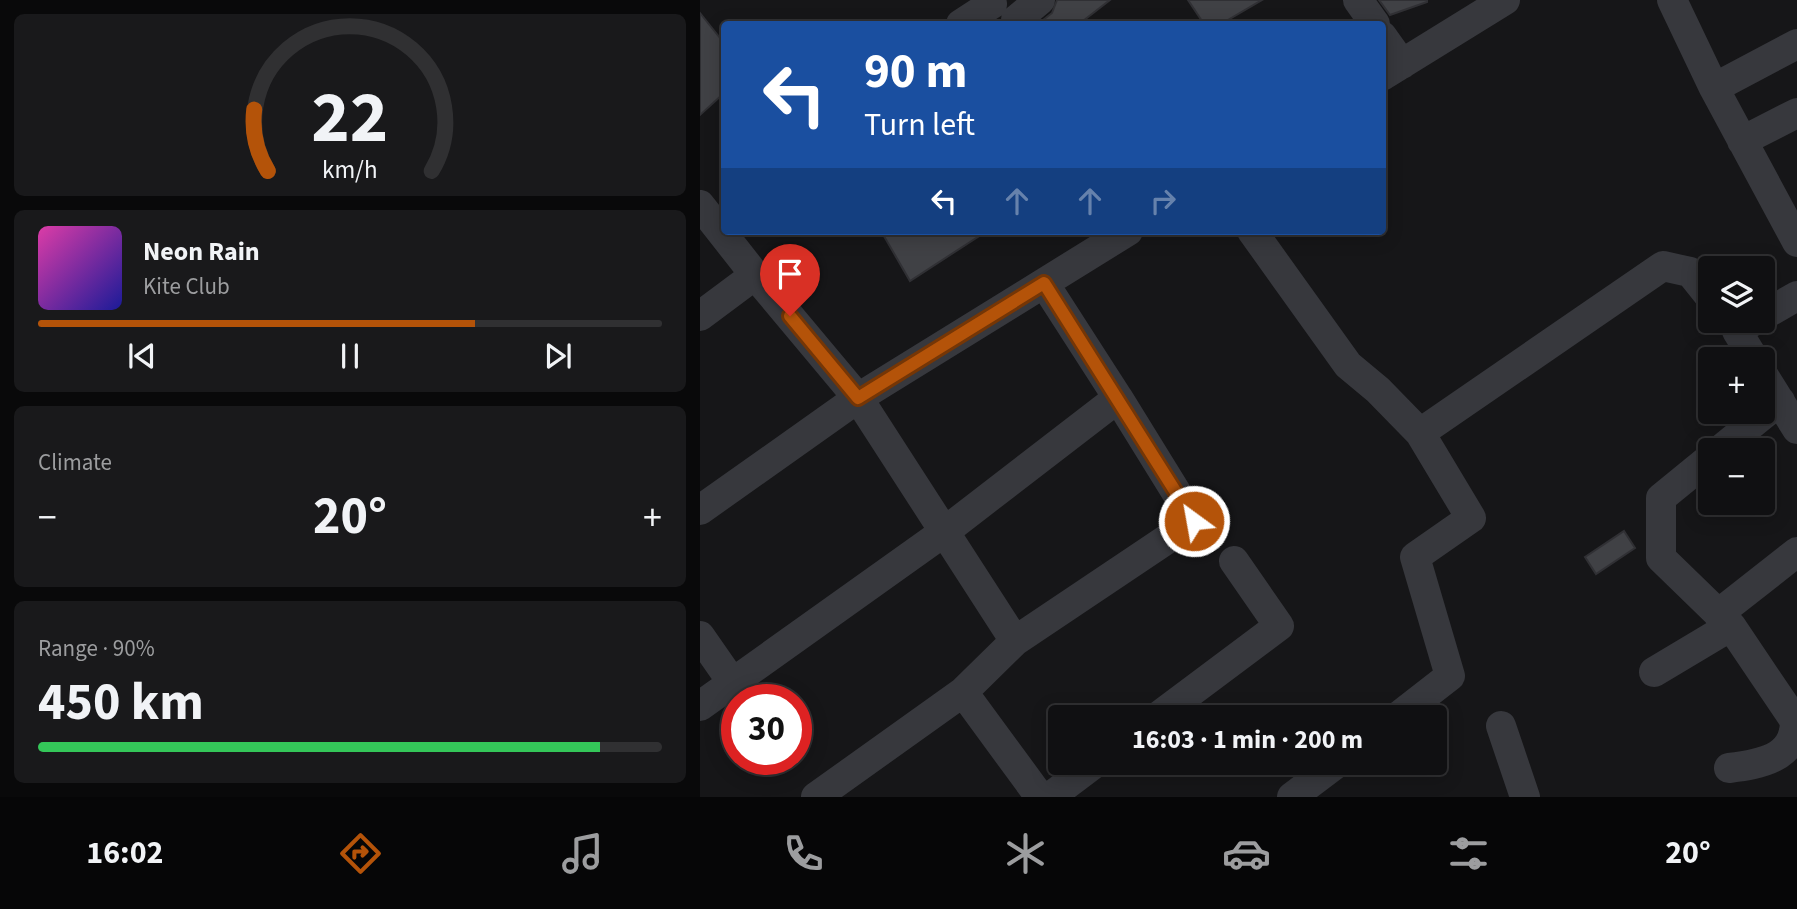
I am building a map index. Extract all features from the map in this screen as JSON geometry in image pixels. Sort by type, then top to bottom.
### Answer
[{"type":"street","points":[[972,21],[1040,0]]},
{"type":"street","points":[[1358,0],[1373,21]]},
{"type":"street","points":[[1386,50],[1392,70],[1505,0]]},
{"type":"street","points":[[1672,0],[1714,88],[1797,242]]},
{"type":"street","points":[[1714,88],[1797,44]]},
{"type":"street","points":[[1742,141],[1797,113]]},
{"type":"street","points":[[729,235],[755,275],[858,398],[1015,640]]},
{"type":"street","points":[[700,510],[858,398],[1122,235]]},
{"type":"street","points":[[1255,235],[1348,365],[1378,390],[1420,432],[1471,517],[1415,556],[1450,676],[1413,705]]},
{"type":"street","points":[[1420,432],[1663,266],[1690,272],[1698,282]]},
{"type":"street","points":[[700,316],[755,275]]},
{"type":"street","points":[[816,797],[963,692],[1015,640],[1194,521],[1044,283]]},
{"type":"street","points":[[1775,309],[1797,296]]},
{"type":"street","points":[[1775,393],[1797,429]]},
{"type":"street","points":[[700,706],[944,532],[1118,398]]},
{"type":"street","points":[[1735,438],[1780,401]]},
{"type":"street","points":[[1698,468],[1661,498],[1661,558],[1725,620],[1795,721],[1795,734],[1789,746],[1761,764],[1729,768]]},
{"type":"street","points":[[1654,672],[1725,620],[1797,552]]},
{"type":"street","points":[[1173,705],[1279,626],[1234,561]]},
{"type":"street","points":[[700,636],[732,682]]},
{"type":"street","points":[[963,692],[1040,797]]},
{"type":"street","points":[[1501,726],[1525,797]]},
{"type":"street","points":[[1050,797],[1079,775]]},
{"type":"street","points":[[1292,797],[1321,775]]},
{"type":"building","points":[[1057,0],[1110,0],[1083,21],[1042,21],[1052,13]]},
{"type":"building","points":[[1188,0],[1262,0],[1226,21],[1202,21]]},
{"type":"building","points":[[1379,0],[1427,0],[1427,2],[1390,15]]},
{"type":"building","points":[[700,13],[721,39],[721,96],[700,115]]},
{"type":"building","points":[[883,235],[981,235],[910,281]]},
{"type":"building","points":[[1624,531],[1635,548],[1596,574],[1585,557]]},
{"type":"route","points":[[790,316],[858,398],[1044,283],[1194,521]]}]
